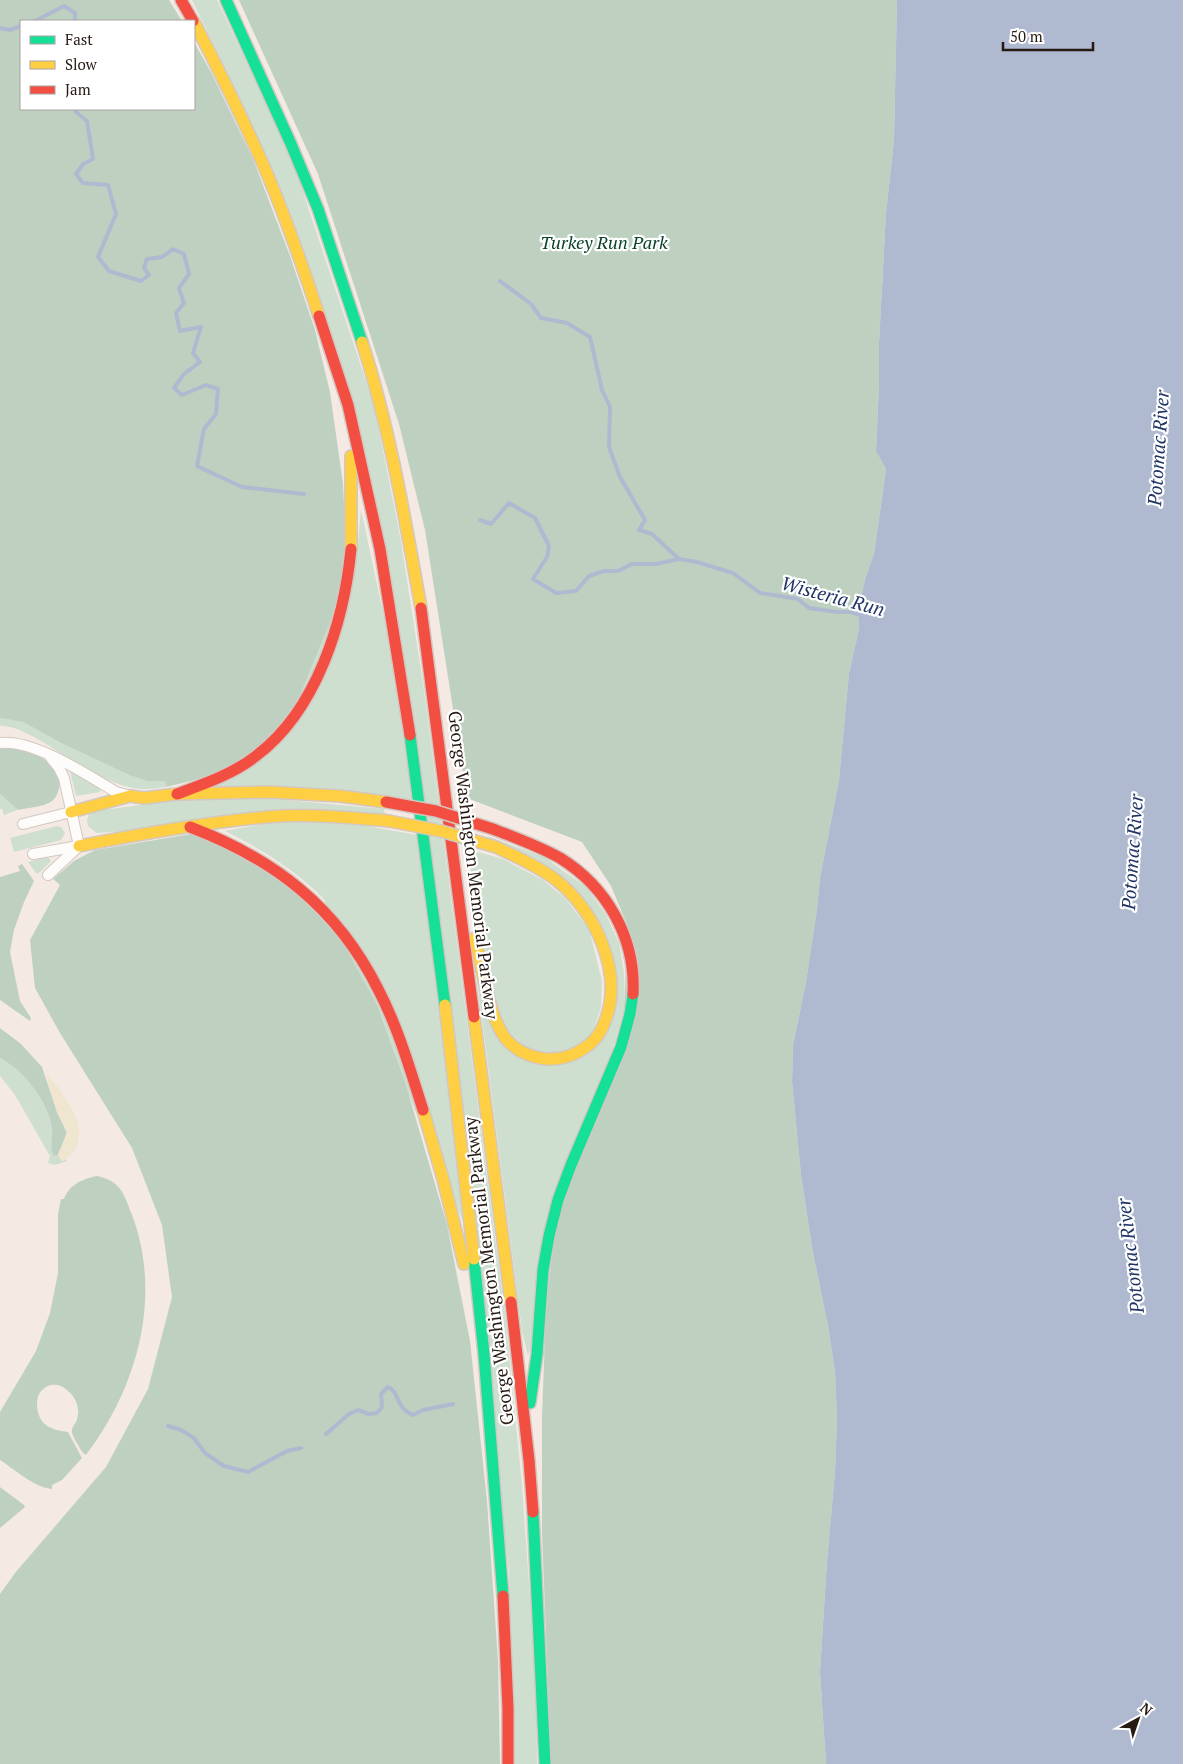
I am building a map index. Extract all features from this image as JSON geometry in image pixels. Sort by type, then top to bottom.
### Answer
[{"type":"highway","name":"George Washington Memorial Parkway","points":[[181,0],[193,20]]},
{"type":"highway","name":"George Washington Memorial Parkway","points":[[226,0],[287,135],[318,210],[354,315],[384,421],[403,504],[425,634],[525,1424],[535,1547],[545,1764]]},
{"type":"highway","name":"George Washington Memorial Parkway","points":[[195,24],[223,78],[259,156],[304,270],[348,405],[380,548],[410,732],[453,1068],[484,1354],[505,1623],[508,1764]]},
{"type":"highway","points":[[177,794],[230,774],[259,755],[299,710],[318,677],[345,601],[352,547],[352,488],[348,405]]},
{"type":"highway","points":[[71,812],[130,796],[144,798],[177,794],[269,792],[340,796],[386,802],[436,811],[493,828],[553,855],[578,870],[606,900],[626,939],[632,960],[632,1002],[620,1047],[558,1200],[543,1270],[537,1354],[532,1394],[525,1424]]},
{"type":"highway","points":[[79,846],[140,834],[280,816],[341,817],[389,821],[442,831],[496,847],[535,867],[571,894],[584,909],[602,942],[610,982],[610,1008],[601,1032],[592,1043],[581,1051],[568,1057],[541,1059],[527,1055],[516,1048],[499,1030],[494,1018],[454,858]]},
{"type":"highway","points":[[190,827],[232,843],[282,873],[319,905],[339,927],[372,976],[401,1044],[436,1149],[484,1354]]},
{"type":"street","points":[[0,743],[22,744],[49,755],[116,792],[130,796]]},
{"type":"street","points":[[49,755],[60,768],[64,778],[79,846]]},
{"type":"street","points":[[23,824],[71,812]]},
{"type":"street","points":[[33,854],[79,846]]},
{"type":"street","points":[[48,875],[79,846]]},
{"type":"green space","points":[[0,0],[169,0],[181,20],[20,20],[20,110],[195,110],[195,44],[212,74],[253,159],[290,256],[315,330],[330,392],[343,484],[346,544],[340,598],[298,700],[270,737],[238,764],[195,780],[166,787],[165,781],[147,781],[129,775],[61,743],[23,722],[0,718]]},
{"type":"green space","points":[[192,0],[217,0],[291,156],[374,405],[401,541],[424,690],[505,1314],[522,1485],[536,1684],[537,1764],[513,1764],[509,1571],[374,488],[222,62]]},
{"type":"green space","name":"Turkey Run Park","points":[[239,0],[897,0],[894,140],[886,213],[879,343],[876,450],[886,469],[874,554],[865,579],[859,608],[859,629],[849,673],[839,780],[820,878],[806,982],[793,1045],[792,1082],[801,1175],[812,1248],[828,1326],[835,1372],[837,1419],[835,1472],[820,1672],[826,1764],[551,1764],[542,1532],[542,1417],[546,1307],[555,1233],[574,1170],[623,1059],[627,924],[611,886],[582,842],[467,798],[425,530],[399,424],[318,174]]},
{"type":"green space","points":[[361,509],[389,641],[414,800],[215,786],[357,553]]},
{"type":"green space","points":[[0,718],[23,722],[61,743],[129,775],[147,781],[165,781],[166,787],[139,789],[114,782],[89,770],[27,734],[11,727],[0,726]]},
{"type":"green space","points":[[18,747],[47,761],[57,773],[59,790],[55,798],[49,803],[18,810],[0,794],[0,749]]},
{"type":"green space","points":[[70,771],[101,787],[100,792],[76,796]]},
{"type":"green space","points":[[0,794],[17,810],[4,815],[2,809],[0,809]]},
{"type":"green space","points":[[254,797],[384,809],[385,814],[97,833],[88,826],[87,820],[89,814],[96,811],[193,798]]},
{"type":"green space","points":[[274,822],[344,822],[418,835],[465,1226],[324,899],[301,878],[278,861],[225,831]]},
{"type":"green space","points":[[57,826],[61,827],[65,833],[61,840],[14,852],[10,838]]},
{"type":"green space","points":[[191,834],[220,843],[293,888],[342,941],[377,1005],[405,1082],[447,1225],[470,1341],[487,1501],[498,1660],[500,1764],[0,1764],[0,1594],[15,1573],[106,1467],[148,1389],[172,1297],[162,1225],[132,1148],[60,1033],[35,988],[30,940],[60,885],[53,879],[74,861],[95,850]]},
{"type":"green space","points":[[487,836],[544,857],[586,887],[605,913],[619,943],[624,973],[625,1005],[528,1356],[522,1331],[475,965],[497,1033],[558,1064],[613,1009],[589,909]]},
{"type":"green space","points":[[467,849],[503,859],[543,880],[565,898],[589,929],[602,981],[601,1007],[593,1032],[574,1048],[552,1055],[526,1048],[504,1028],[495,1001]]},
{"type":"green space","points":[[47,857],[51,861],[37,874],[28,862]]},
{"type":"green space","points":[[22,864],[34,881],[14,930],[10,952],[20,1001],[31,1018],[30,1021],[0,1000],[0,877],[20,871],[18,866]]},
{"type":"green space","points":[[0,1028],[21,1044],[42,1067],[57,1112],[67,1133],[58,1155],[54,1156],[51,1147],[52,1129],[46,1108],[26,1079],[9,1063],[0,1058]]},
{"type":"green space","points":[[0,1058],[17,1070],[34,1088],[50,1119],[54,1156],[58,1155],[62,1161],[66,1159],[67,1161],[55,1165],[48,1163],[50,1156],[15,1095],[0,1076]]},
{"type":"green space","points":[[97,1176],[117,1185],[124,1195],[141,1246],[145,1278],[145,1309],[140,1341],[119,1401],[104,1429],[86,1455],[72,1433],[72,1428],[78,1414],[74,1397],[58,1385],[47,1386],[40,1393],[37,1405],[40,1418],[51,1428],[68,1432],[82,1458],[62,1480],[52,1485],[52,1489],[45,1488],[25,1478],[0,1460],[0,1412],[36,1351],[50,1313],[58,1273],[58,1214],[61,1199],[64,1199],[77,1183]]},
{"type":"green space","points":[[0,1487],[25,1507],[0,1528]]},
{"type":"sand","points":[[47,1073],[70,1106],[76,1117],[79,1129],[79,1141],[73,1151],[62,1161],[58,1155],[67,1132],[57,1112],[48,1083]]},
{"type":"water","name":"Potomac River","points":[[897,0],[1183,0],[1183,1764],[826,1764],[820,1672],[835,1472],[837,1419],[835,1372],[828,1326],[812,1248],[801,1175],[792,1082],[793,1045],[806,982],[820,878],[839,780],[849,673],[859,629],[859,608],[865,579],[874,554],[886,469],[876,451],[879,343],[886,213],[894,140]]},
{"type":"waterway","name":"Wisteria Run","points":[[37,20],[64,6],[75,13],[75,20]]},
{"type":"waterway","name":"Wisteria Run","points":[[0,28],[10,30],[20,26]]},
{"type":"waterway","name":"Wisteria Run","points":[[75,110],[87,121],[93,159],[83,164],[76,174],[83,183],[108,185],[116,214],[98,257],[109,271],[141,281],[149,275],[144,268],[147,259],[162,257],[173,249],[184,254],[189,274],[179,288],[184,303],[176,313],[180,331],[201,327],[193,353],[200,362],[184,374],[174,388],[182,395],[206,385],[218,389],[216,414],[204,429],[197,466],[242,487],[304,494]]},
{"type":"waterway","points":[[500,281],[531,304],[541,318],[567,323],[590,337],[602,390],[610,407],[609,447],[620,477],[645,520],[639,530],[652,534],[679,559]]},
{"type":"waterway","name":"Wisteria Run","points":[[480,520],[491,524],[509,503],[535,518],[549,546],[547,557],[533,579],[556,593],[576,591],[589,576],[604,571],[618,571],[632,564],[656,564],[679,559],[697,562],[733,573],[760,593],[798,599],[809,608],[851,612],[863,616]]},
{"type":"waterway","points":[[326,1434],[349,1414],[358,1410],[369,1414],[377,1413],[382,1407],[381,1394],[388,1387],[395,1393],[403,1408],[413,1415],[423,1410],[453,1404]]},
{"type":"waterway","points":[[168,1426],[181,1430],[194,1438],[205,1453],[224,1466],[248,1472],[287,1451],[301,1448]]},
{"type":"traffic: fast","points":[[226,0],[318,209],[362,342]]},
{"type":"traffic: fast","points":[[410,735],[445,1005]]},
{"type":"traffic: fast","points":[[530,1403],[537,1354],[543,1270],[558,1200],[621,1047],[633,994]]},
{"type":"traffic: fast","points":[[474,1259],[484,1354],[503,1596]]},
{"type":"traffic: fast","points":[[533,1512],[545,1764]]},
{"type":"traffic: slow","points":[[195,24],[238,109],[270,181],[319,316]]},
{"type":"traffic: slow","points":[[362,342],[389,441],[421,608]]},
{"type":"traffic: slow","points":[[351,456],[351,549]]},
{"type":"traffic: slow","points":[[71,812],[130,796],[144,798],[177,794],[269,792],[340,796],[386,802]]},
{"type":"traffic: slow","points":[[79,846],[179,828],[279,816],[320,816],[389,821]]},
{"type":"traffic: slow","points":[[389,821],[441,831],[496,847]]},
{"type":"traffic: slow","points":[[475,938],[495,1018],[500,1030],[514,1047],[534,1057],[558,1058],[570,1056],[596,1038],[605,1021],[610,1002],[611,983],[608,963],[594,925],[583,908],[556,880],[534,866],[496,847]]},
{"type":"traffic: slow","points":[[445,1005],[474,1259]]},
{"type":"traffic: slow","points":[[474,1017],[511,1302]]},
{"type":"traffic: slow","points":[[423,1110],[443,1179],[464,1264]]},
{"type":"traffic: jam","points":[[181,0],[192,20]]},
{"type":"traffic: jam","points":[[319,316],[348,405],[380,549],[410,735]]},
{"type":"traffic: jam","points":[[177,794],[238,768],[256,756],[277,737],[296,715],[324,663],[334,634],[342,606],[351,549]]},
{"type":"traffic: jam","points":[[421,608],[474,1017]]},
{"type":"traffic: jam","points":[[386,802],[436,811],[493,829]]},
{"type":"traffic: jam","points":[[190,827],[249,854],[276,871],[323,910],[343,934],[362,960],[392,1018],[423,1110]]},
{"type":"traffic: jam","points":[[493,829],[560,858],[577,870],[605,899],[624,934],[633,973],[633,994]]},
{"type":"traffic: jam","points":[[511,1302],[533,1512]]},
{"type":"traffic: jam","points":[[503,1596],[508,1709],[508,1764]]}]
